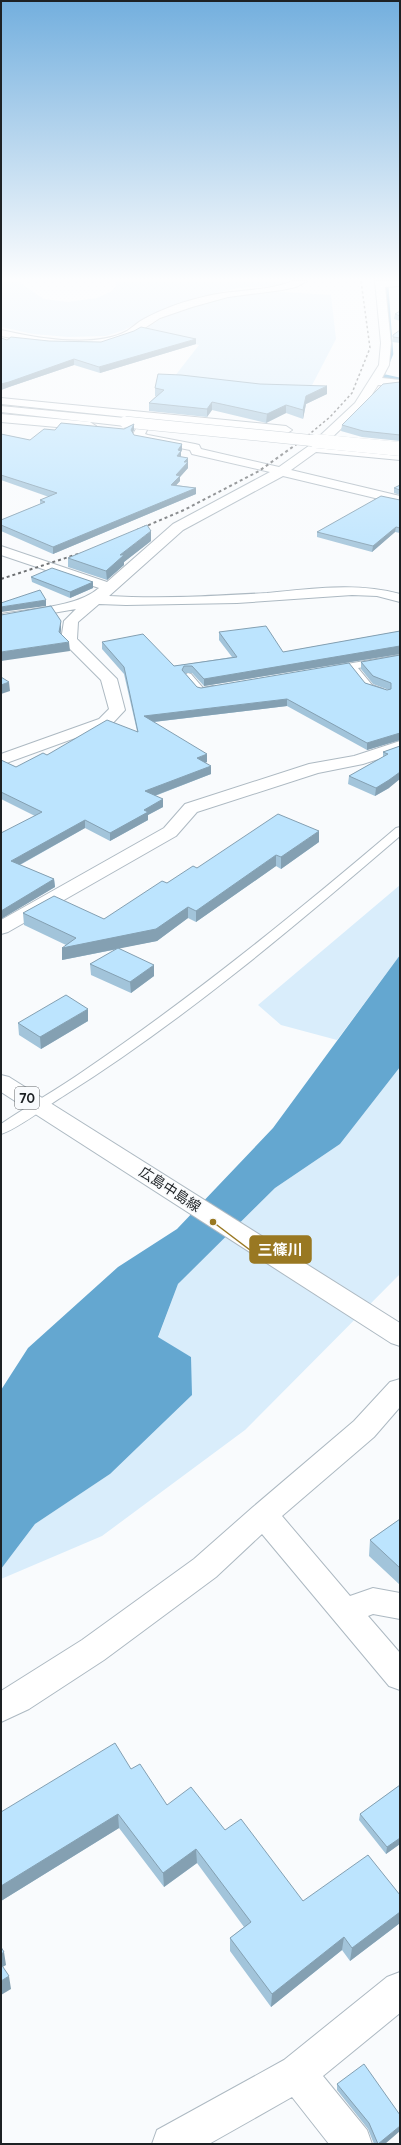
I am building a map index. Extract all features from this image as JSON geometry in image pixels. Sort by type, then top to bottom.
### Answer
[{"type":"street","points":[[1,760],[105,722],[117,710],[109,679],[69,640],[71,621],[95,598],[178,527],[280,472],[314,448],[360,405],[374,381]]},
{"type":"street","points":[[375,381],[400,383]]},
{"type":"street","points":[[1,401],[286,430]]},
{"type":"street","points":[[1,409],[400,449]]},
{"type":"street","points":[[1,418],[253,441]]},
{"type":"street","points":[[141,430],[138,436],[148,439],[182,444],[195,448],[196,451],[400,500]]},
{"type":"street","points":[[330,434],[400,442]]},
{"type":"street","points":[[314,448],[400,456]]},
{"type":"street","points":[[1,550],[109,587]]},
{"type":"street","points":[[1,618],[66,608],[95,598],[126,601],[237,599],[352,591],[377,592],[400,598]]},
{"type":"street","points":[[1,928],[170,832],[191,808],[315,768],[357,760],[400,746]]},
{"type":"street","name":"広島中島線","points":[[1,1082],[400,1336]]},
{"type":"street","points":[[1,1706],[18,1699],[99,1646],[205,1568],[263,1515],[364,1429],[400,1389]]},
{"type":"street","points":[[263,1515],[400,1676]]},
{"type":"street","points":[[345,1611],[373,1601],[400,1606]]},
{"type":"street","points":[[171,2144],[296,2073],[400,1990]]},
{"type":"street","points":[[296,2073],[353,2144]]},
{"type":"lane","points":[[329,670],[400,658]]},
{"type":"lane","points":[[351,666],[369,687],[386,693]]},
{"type":"lane","points":[[188,676],[201,691],[223,687]]},
{"type":"lane","points":[[1,1130],[45,1110],[89,1074],[194,998],[297,917],[400,830]]},
{"type":"shaded area","points":[[172,381],[314,381],[308,393]]},
{"type":"shaded area","points":[[400,885],[400,955],[337,1040],[281,1025],[258,1005]]},
{"type":"shaded area","points":[[400,1067],[400,1274],[245,1430],[102,1536],[1,1579],[1,1569],[35,1524],[110,1474],[191,1357],[158,1338],[178,1284],[275,1188],[340,1144]]},
{"type":"water","points":[[400,955],[400,1067],[340,1144],[275,1188],[178,1284],[158,1337],[191,1357],[192,1395],[110,1474],[35,1524],[1,1569],[1,1390],[28,1348],[118,1267],[177,1229],[273,1128]]},
{"type":"building","points":[[1,381],[12,381],[9,382],[1,384]]},
{"type":"building","points":[[156,381],[235,381],[260,384],[327,386],[306,396],[303,410],[286,405],[267,414],[212,402],[207,409],[149,403],[164,390],[155,388]]},
{"type":"building","points":[[400,382],[400,435],[363,431],[342,425],[383,384]]},
{"type":"building","points":[[61,423],[124,429],[134,424],[131,430],[134,435],[182,444],[178,450],[181,451],[177,456],[188,458],[184,462],[188,462],[176,475],[180,476],[171,485],[196,488],[53,547],[1,525],[1,520],[45,502],[40,500],[57,493],[1,475],[1,434],[30,440],[44,429],[55,430]]},
{"type":"building","points":[[400,485],[400,490],[394,488]]},
{"type":"building","points":[[381,496],[400,500],[400,528],[396,527],[373,546],[317,532]]},
{"type":"building","points":[[147,525],[151,531],[120,555],[124,555],[106,571],[68,558]]},
{"type":"building","points":[[52,568],[93,582],[70,592],[31,577]]},
{"type":"building","points":[[40,590],[46,600],[1,607],[1,603]]},
{"type":"building","points":[[51,606],[61,621],[59,632],[69,642],[1,652],[1,615]]},
{"type":"building","points":[[266,626],[283,652],[400,631],[400,646],[204,679],[192,666],[184,666],[182,670],[197,687],[201,688],[349,663],[365,683],[387,690],[391,689],[391,683],[373,676],[361,662],[400,655],[400,733],[367,743],[287,699],[144,716],[207,754],[197,758],[211,766],[145,791],[163,799],[144,810],[148,812],[110,833],[85,820],[11,861],[54,879],[1,911],[1,833],[42,812],[1,792],[1,760],[16,767],[43,753],[47,755],[107,720],[138,732],[124,667],[102,642],[143,634],[174,666],[237,657],[219,632]]},
{"type":"building","points":[[1,677],[9,682],[1,685]]},
{"type":"building","points":[[400,746],[400,772],[376,788],[349,776],[388,754],[383,752]]},
{"type":"building","points":[[278,814],[319,831],[281,857],[276,855],[196,911],[188,907],[156,929],[62,948],[76,938],[23,913],[54,896],[104,919],[162,881],[167,883],[193,866],[197,868]]},
{"type":"building","points":[[118,948],[154,965],[130,982],[90,964]]},
{"type":"building","points":[[66,995],[88,1009],[40,1037],[18,1023]]},
{"type":"building","points":[[400,1519],[400,1568],[370,1540]]},
{"type":"building","points":[[115,1743],[131,1769],[140,1764],[167,1805],[191,1787],[225,1830],[241,1819],[303,1901],[368,1855],[400,1895],[400,1912],[352,1948],[344,1937],[272,1994],[230,1938],[251,1922],[196,1849],[163,1873],[118,1814],[1,1886],[1,1812]]},
{"type":"building","points":[[400,1785],[400,1838],[387,1847],[360,1814]]},
{"type":"building","points":[[1,1947],[4,1952],[1,1954]]},
{"type":"building","points":[[1,1964],[9,1976],[1,1981]]},
{"type":"building","points":[[364,2064],[400,2115],[400,2126],[378,2144],[369,2123],[337,2084]]},
{"type":"railway","points":[[300,442],[330,417],[352,393],[357,381]]},
{"type":"railway","points":[[137,530],[184,510],[259,471],[301,441]]},
{"type":"railway","points":[[1,579],[81,553]]},
{"type":"place","name":"三篠川","points":[[213,1222]]}]
